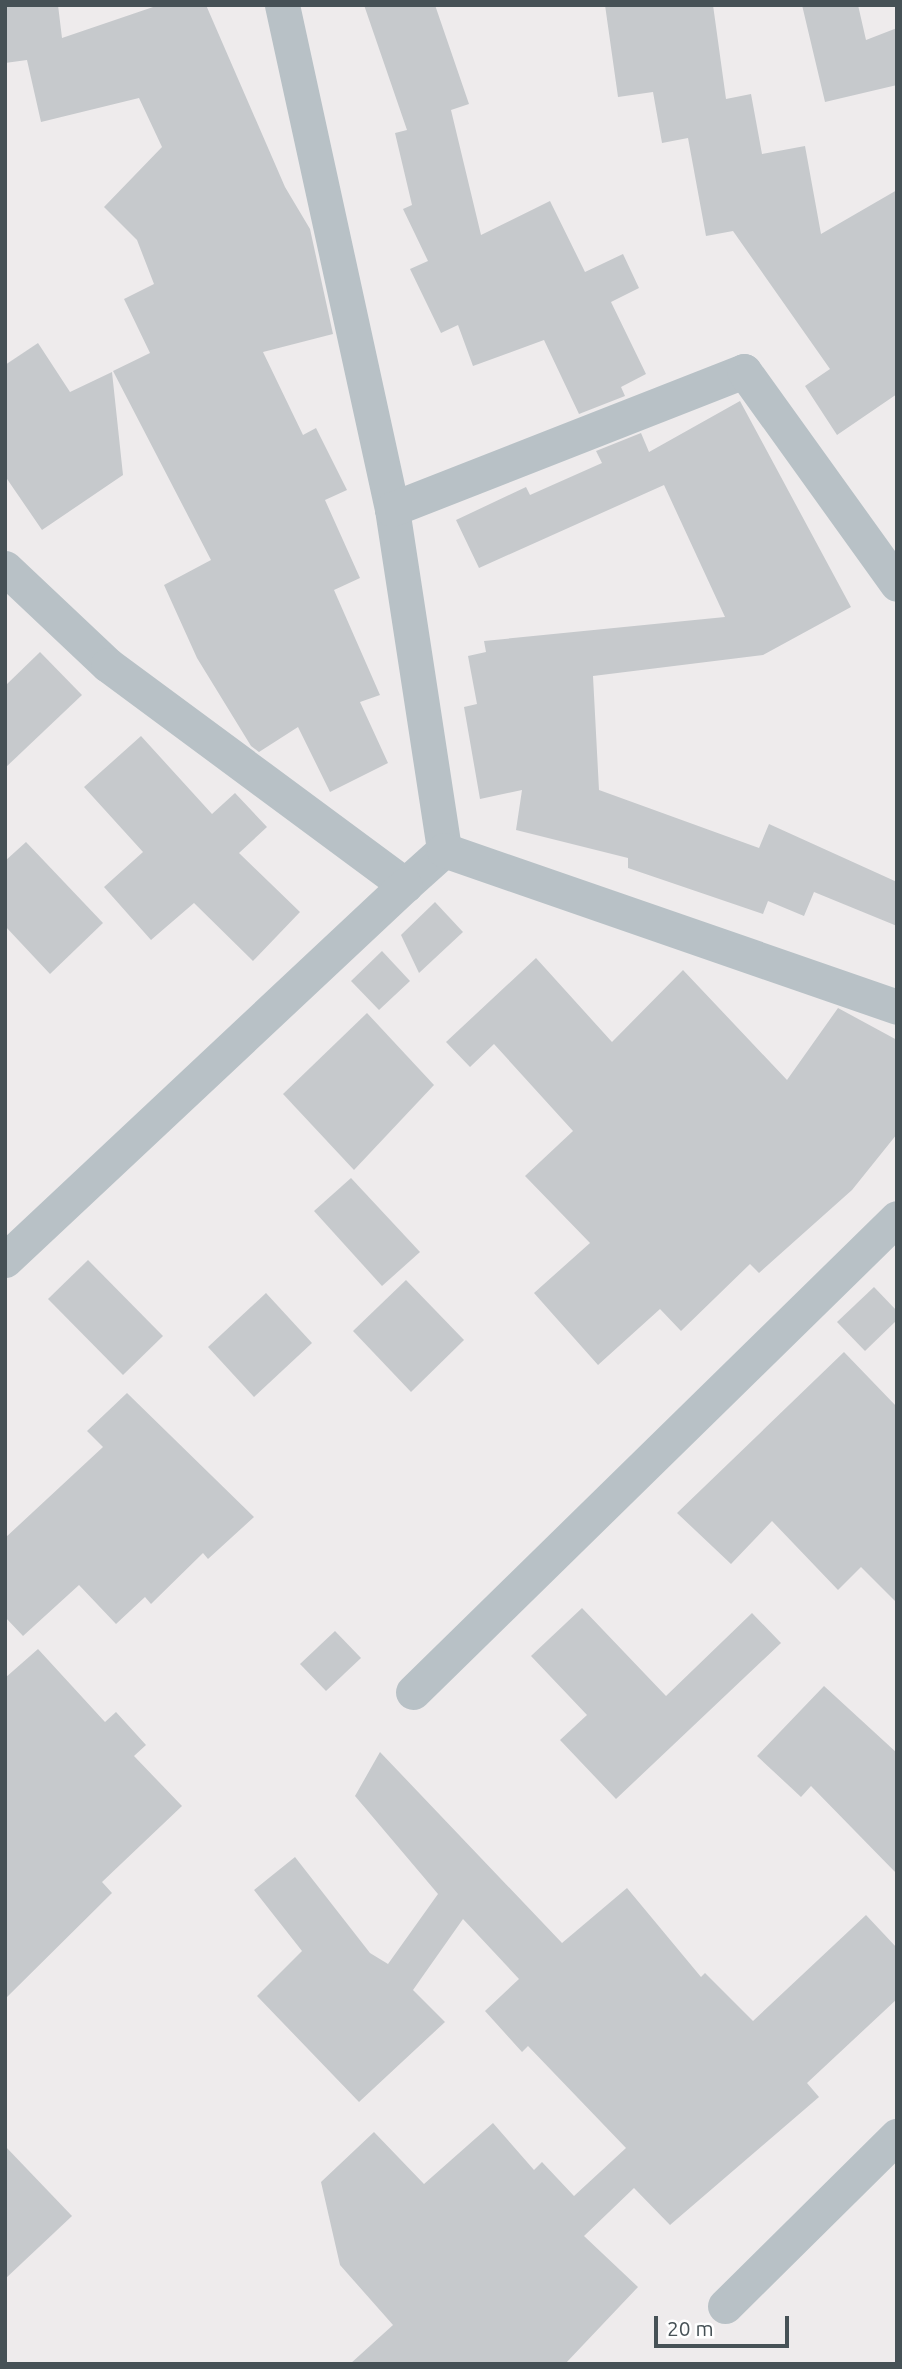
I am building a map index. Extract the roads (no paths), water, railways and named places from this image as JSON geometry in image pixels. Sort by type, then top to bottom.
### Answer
[{"type":"street","points":[[282,5],[392,509],[444,850]]},
{"type":"street","points":[[392,509],[744,371],[897,584]]},
{"type":"street","points":[[5,568],[108,665],[405,885]]},
{"type":"street","points":[[5,1261],[444,850]]},
{"type":"street","points":[[444,850],[897,1007]]},
{"type":"street","points":[[413,1692],[897,1218]]},
{"type":"street","points":[[726,2306],[897,2136]]}]
